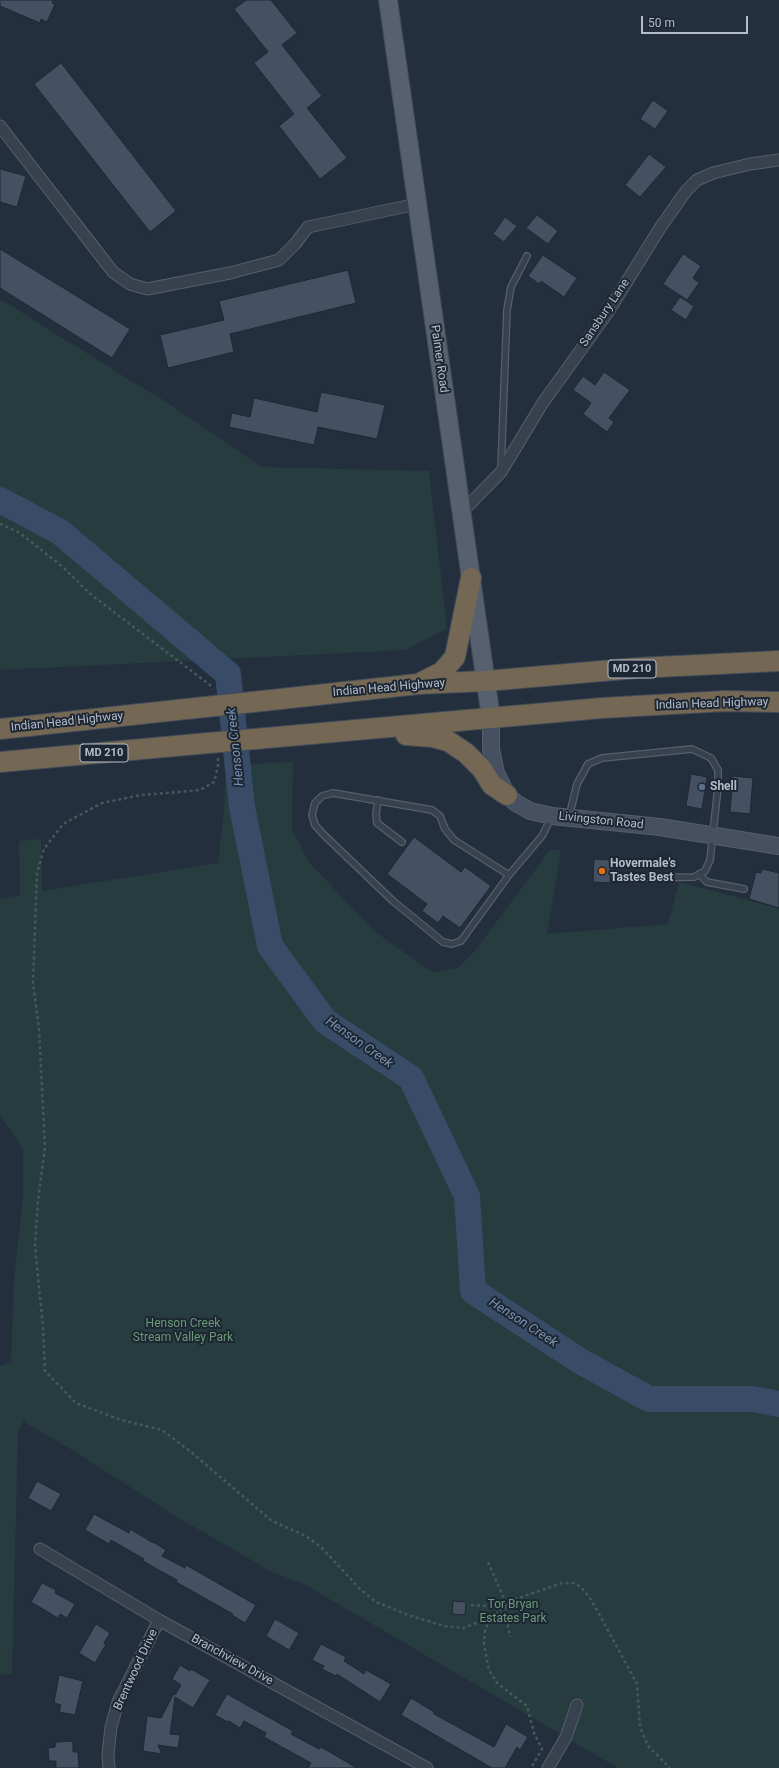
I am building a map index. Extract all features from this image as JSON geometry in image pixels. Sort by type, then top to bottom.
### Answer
[{"type":"highway","points":[[418,684],[442,672],[455,657],[470,578]]},
{"type":"highway","name":"Indian Head Highway","points":[[0,730],[209,702],[253,702],[418,684],[486,681],[637,668],[779,661]]},
{"type":"highway","name":"Indian Head Highway","points":[[0,762],[213,748],[255,739],[617,707],[725,701],[779,702]]},
{"type":"highway","points":[[352,730],[433,737],[448,741],[466,753],[482,769],[492,785],[507,795]]},
{"type":"main road","name":"Palmer Road","points":[[388,0],[491,718]]},
{"type":"main road","name":"Livingston Road","points":[[491,718],[490,749],[496,773],[507,795],[516,803],[530,811],[552,816],[660,827],[779,846]]},
{"type":"street","points":[[0,126],[113,272],[130,284],[147,289],[230,273],[279,260],[295,244],[308,227],[417,204]]},
{"type":"street","points":[[0,143],[13,144]]},
{"type":"street","name":"Sansbury Lane","points":[[461,513],[501,472],[542,404],[608,312],[660,228],[686,191],[697,180],[713,173],[750,164],[779,160]]},
{"type":"street","name":"Branchview Drive","points":[[40,1549],[159,1620],[427,1768]]},
{"type":"street","name":"Brentwood Drive","points":[[109,1768],[108,1754],[111,1727],[118,1702],[159,1620]]},
{"type":"street","points":[[548,1768],[566,1737],[577,1705]]},
{"type":"lane","points":[[501,472],[507,310],[511,287],[527,256]]},
{"type":"lane","points":[[568,817],[577,784],[588,764],[602,758],[692,749],[711,758],[718,770],[718,787],[710,860],[705,871],[694,877],[637,878]]},
{"type":"lane","points":[[509,875],[454,840],[445,829],[440,816],[432,810],[333,793],[322,796],[315,803],[312,815],[315,825],[393,901],[443,942],[452,944],[461,941],[509,875],[542,836],[552,816]]},
{"type":"lane","points":[[378,800],[376,814],[377,823],[402,842]]},
{"type":"lane","points":[[699,874],[708,882],[744,889]]},
{"type":"path","points":[[0,524],[20,533],[64,568],[89,593],[210,685],[209,702]]},
{"type":"path","points":[[213,748],[218,766],[214,782],[200,790],[141,795],[102,803],[64,824],[44,849],[37,873],[33,983],[39,1029],[45,1147],[38,1200],[35,1246],[43,1327],[45,1371],[76,1403],[120,1420],[162,1430],[272,1521],[306,1536],[322,1548],[360,1589],[376,1602],[408,1615],[444,1626],[463,1628],[490,1618],[513,1600],[562,1583],[573,1582],[581,1587],[592,1601],[637,1684],[640,1727],[648,1746],[670,1768]]},
{"type":"path","points":[[488,1562],[503,1596],[510,1637]]},
{"type":"path","points":[[471,1605],[505,1607]]},
{"type":"path","points":[[490,1618],[485,1631],[484,1644],[489,1670],[498,1683],[527,1706],[534,1733],[542,1749],[531,1768]]},
{"type":"green space","points":[[0,299],[156,395],[262,467],[429,471],[447,629],[405,650],[0,670]]},
{"type":"green space","points":[[293,762],[292,829],[308,861],[374,931],[432,972],[458,968],[474,952],[550,850],[561,850],[547,934],[668,924],[679,882],[779,908],[779,1768],[618,1768],[304,1584],[272,1572],[172,1514],[77,1453],[26,1423],[25,1418],[18,1432],[12,1675],[0,1674],[0,1366],[11,1362],[14,1280],[23,1197],[23,1148],[0,1116],[0,899],[20,895],[19,841],[41,839],[42,891],[218,863],[224,812],[226,765]]},
{"type":"building","points":[[0,0],[53,0],[52,3],[55,4],[47,22],[41,19],[40,23],[0,6]]},
{"type":"building","points":[[246,0],[271,0],[297,33],[282,45],[322,96],[307,108],[347,158],[320,179],[279,126],[294,114],[254,63],[268,52],[234,9]]},
{"type":"building","points":[[61,63],[176,211],[150,232],[34,84]]},
{"type":"building","points":[[653,100],[668,111],[655,129],[640,119]]},
{"type":"building","points":[[649,154],[666,167],[640,197],[625,185]]},
{"type":"building","points":[[0,169],[26,176],[17,207],[0,202]]},
{"type":"building","points":[[537,215],[558,231],[548,244],[526,228]]},
{"type":"building","points":[[505,217],[517,226],[504,242],[493,234]]},
{"type":"building","points":[[0,249],[130,329],[112,358],[0,288]]},
{"type":"building","points":[[683,254],[701,266],[693,278],[699,283],[687,300],[663,284]]},
{"type":"building","points":[[543,255],[577,278],[564,297],[541,281],[539,284],[528,276]]},
{"type":"building","points":[[348,270],[356,303],[230,334],[234,352],[168,368],[160,335],[224,320],[219,301]]},
{"type":"building","points":[[680,297],[694,306],[686,320],[671,310]]},
{"type":"building","points":[[604,372],[630,390],[609,418],[614,422],[607,432],[583,414],[591,403],[573,390],[583,376],[595,385]]},
{"type":"building","points":[[321,392],[385,405],[377,439],[318,427],[314,445],[229,427],[232,413],[250,417],[254,398],[317,412]]},
{"type":"building","points":[[691,774],[707,777],[702,809],[686,806]]},
{"type":"building","points":[[733,776],[753,778],[750,814],[730,812]]},
{"type":"building","points":[[414,837],[461,872],[465,867],[491,886],[460,928],[443,916],[438,923],[422,911],[427,904],[387,874]]},
{"type":"building","name":"Hovermale's Tastes Best","points":[[594,859],[611,860],[610,883],[593,882]]},
{"type":"building","points":[[762,869],[779,873],[779,908],[749,899],[756,872],[761,873]]},
{"type":"building","points":[[37,1481],[61,1494],[51,1511],[28,1498]]},
{"type":"building","points":[[94,1514],[129,1533],[130,1529],[166,1550],[162,1556],[185,1568],[186,1565],[256,1605],[245,1623],[232,1615],[233,1614],[176,1582],[177,1580],[143,1561],[144,1559],[111,1540],[109,1544],[85,1530]]},
{"type":"building","points":[[42,1583],[56,1590],[55,1593],[75,1604],[67,1618],[60,1614],[58,1618],[31,1602]]},
{"type":"building","points":[[453,1601],[466,1602],[465,1615],[452,1614]]},
{"type":"building","points":[[275,1619],[299,1633],[289,1650],[266,1636]]},
{"type":"building","points":[[96,1624],[110,1633],[104,1643],[106,1644],[95,1663],[79,1653]]},
{"type":"building","points":[[321,1644],[346,1657],[344,1661],[364,1674],[366,1670],[391,1684],[380,1702],[337,1674],[336,1676],[322,1669],[324,1666],[312,1660]]},
{"type":"building","points":[[180,1665],[190,1671],[191,1669],[210,1680],[193,1708],[175,1697],[170,1734],[180,1735],[178,1748],[158,1745],[162,1754],[143,1751],[147,1716],[161,1718],[174,1693],[175,1695],[181,1685],[172,1679]]},
{"type":"building","points":[[59,1675],[83,1681],[75,1715],[59,1712],[61,1705],[54,1703]]},
{"type":"building","points":[[227,1694],[293,1731],[291,1734],[319,1749],[321,1747],[357,1768],[308,1768],[311,1763],[264,1737],[266,1733],[244,1721],[240,1728],[215,1715]]},
{"type":"building","points":[[411,1698],[434,1712],[434,1714],[494,1747],[506,1724],[528,1737],[520,1750],[517,1747],[505,1768],[492,1768],[401,1715]]},
{"type":"building","points":[[73,1741],[73,1752],[78,1752],[79,1768],[56,1768],[56,1761],[49,1761],[48,1748],[55,1747],[56,1742]]},
{"type":"waterway","name":"Henson Creek","points":[[0,500],[60,532],[228,674],[242,807],[270,946],[325,1021],[411,1078],[467,1196],[473,1291],[580,1361],[649,1399],[753,1399],[779,1404]]},
{"type":"place","name":"Shell","points":[[702,787]]},
{"type":"place","name":"Hovermale's Tastes Best","points":[[602,871]]},
{"type":"park label","name":"Henson Creek Stream Valley Park","points":[[183,1331]]},
{"type":"park label","name":"Tor Bryan Estates Park","points":[[513,1612]]}]
